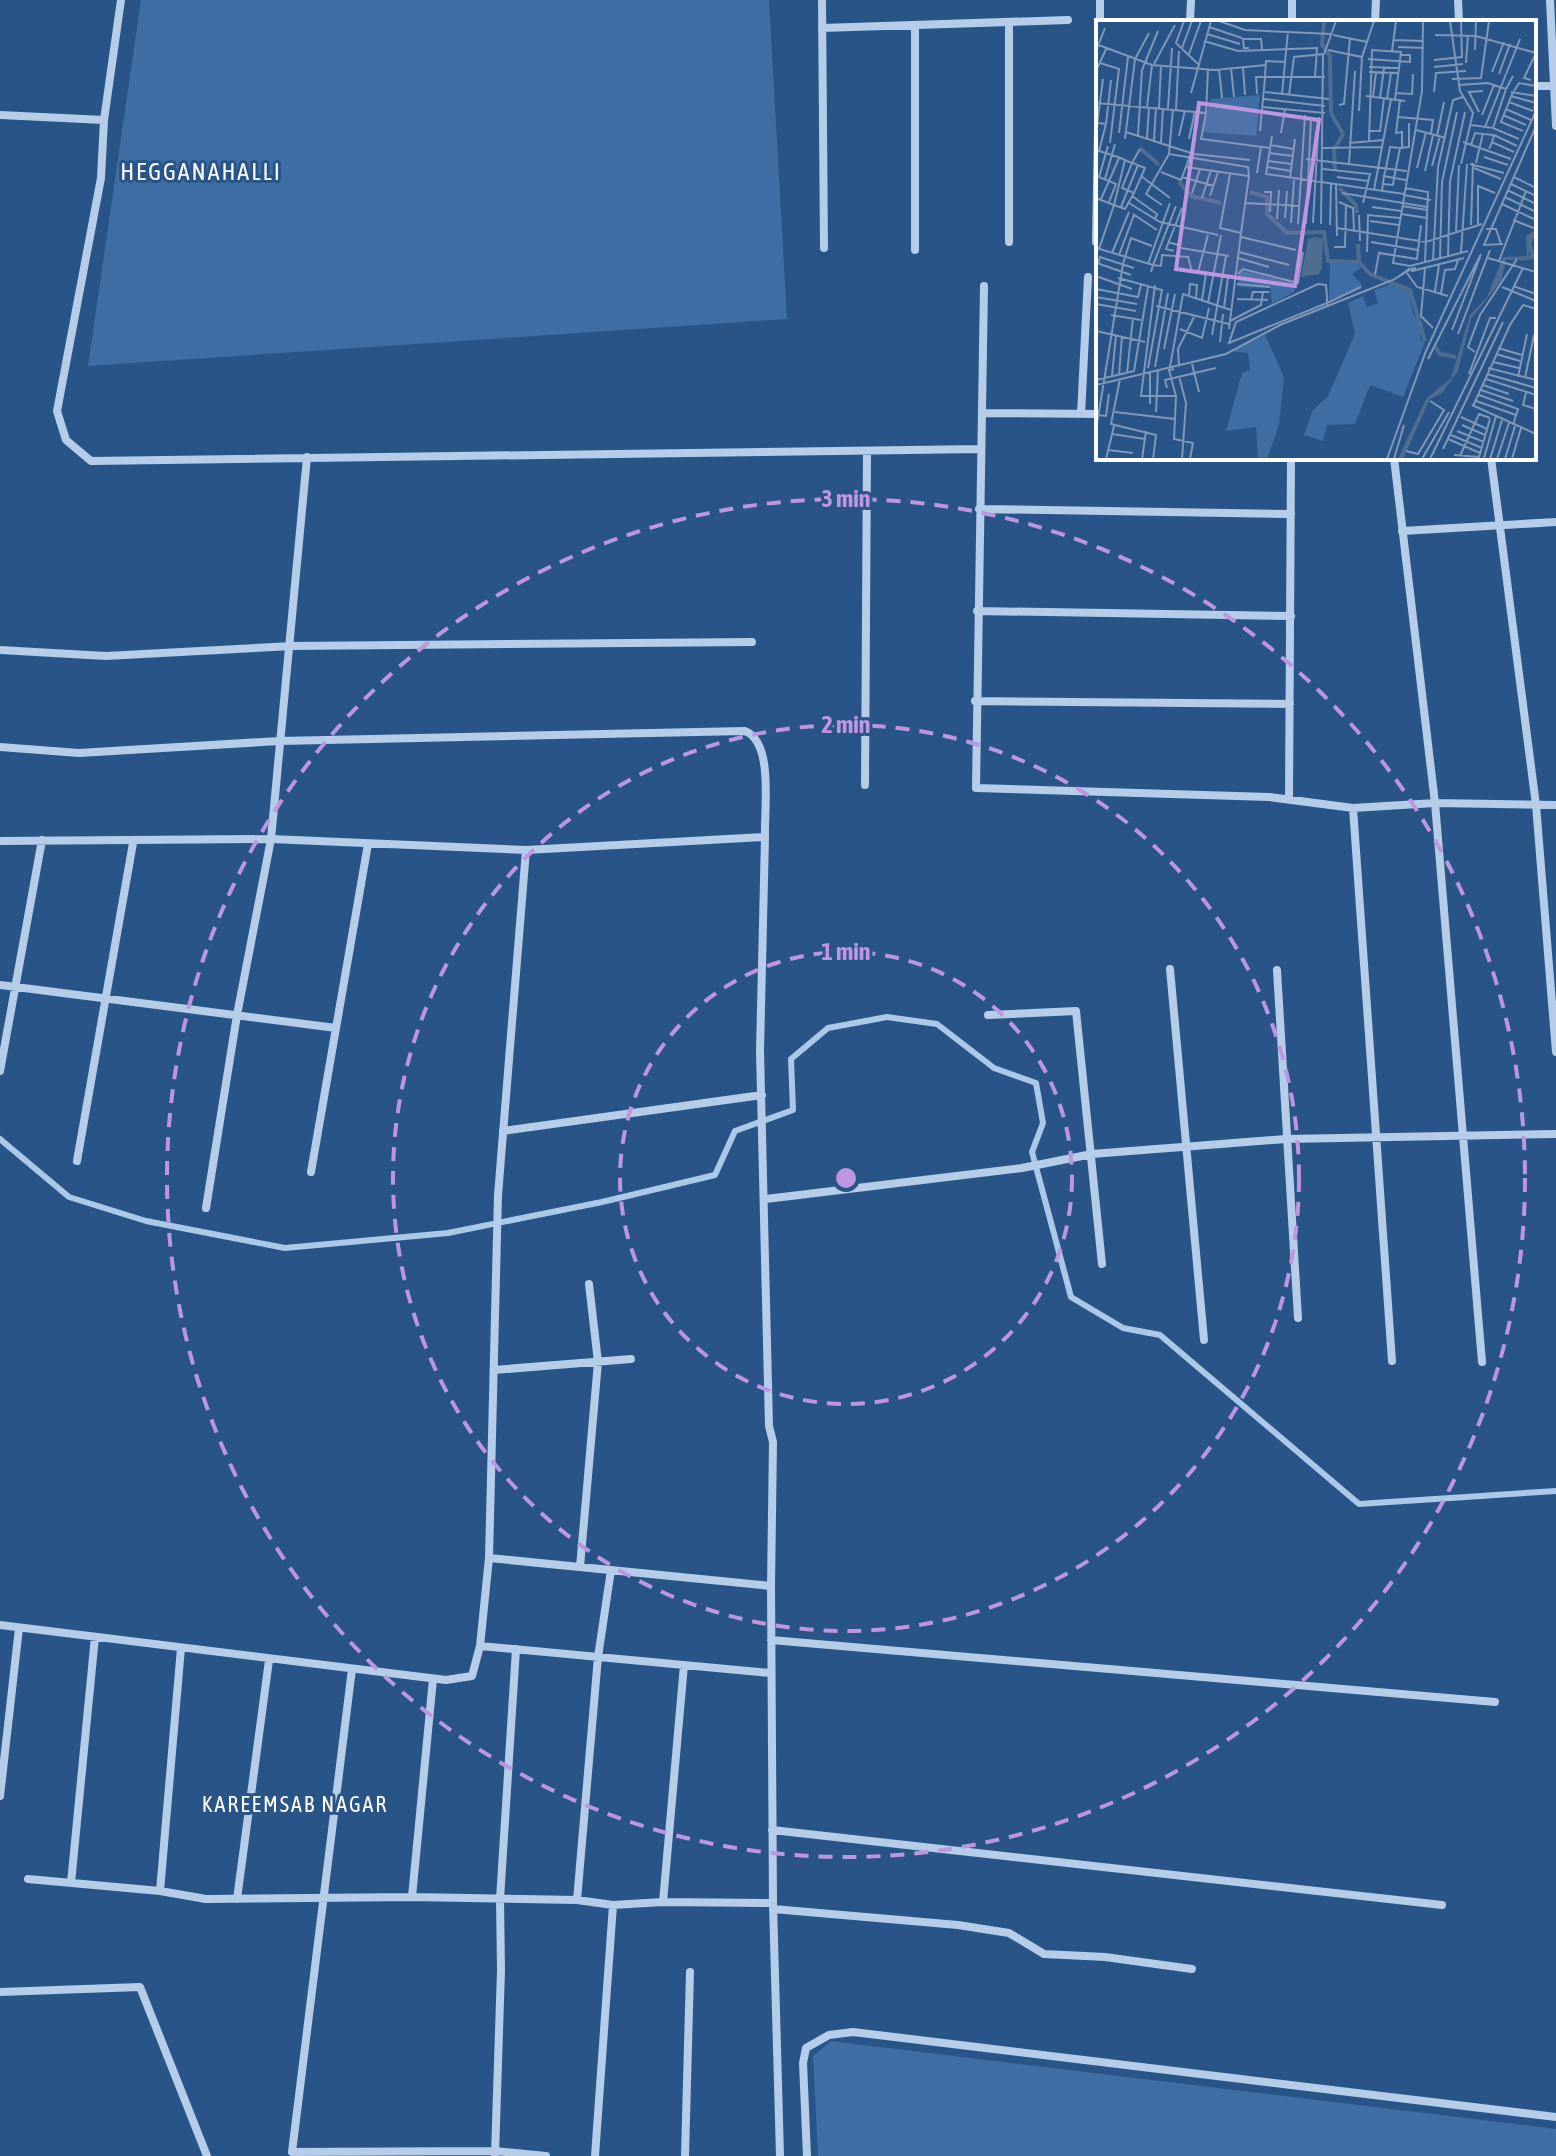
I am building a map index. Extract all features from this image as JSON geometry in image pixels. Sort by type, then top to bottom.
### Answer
[{"type":"street","points":[[121,0],[104,120],[101,178],[57,411],[66,440],[91,461],[981,449]]},
{"type":"street","points":[[822,0],[824,248]]},
{"type":"street","points":[[1190,20],[1191,0]]},
{"type":"street","points":[[1375,20],[1376,0]]},
{"type":"street","points":[[1458,0],[1459,20]]},
{"type":"street","points":[[1550,0],[1556,126]]},
{"type":"street","points":[[822,28],[1068,20]]},
{"type":"street","points":[[1009,22],[1009,242]]},
{"type":"street","points":[[915,25],[915,250]]},
{"type":"street","points":[[0,115],[104,120]]},
{"type":"street","points":[[1081,414],[1088,277]]},
{"type":"street","points":[[984,286],[976,788],[1289,799],[1353,808],[1435,803],[1556,805]]},
{"type":"street","points":[[982,413],[1096,414]]},
{"type":"street","points":[[865,785],[867,451]]},
{"type":"street","points":[[206,1208],[237,1015],[271,839],[279,741],[292,646],[307,457]]},
{"type":"street","points":[[1289,799],[1291,460]]},
{"type":"street","points":[[1394,460],[1435,803],[1482,1362]]},
{"type":"street","points":[[1491,460],[1536,805],[1556,1052]]},
{"type":"street","points":[[979,509],[1291,514]]},
{"type":"street","points":[[1402,531],[1556,522]]},
{"type":"street","points":[[977,611],[1291,616]]},
{"type":"street","points":[[0,650],[106,656],[292,646],[752,642]]},
{"type":"street","points":[[975,701],[1290,704]]},
{"type":"street","points":[[0,747],[79,753],[279,741],[745,731],[754,734],[764,749],[762,1108],[769,1426],[773,1442],[770,1673],[780,2156]]},
{"type":"street","points":[[1353,808],[1392,1361]]},
{"type":"street","points":[[0,841],[133,843],[271,839],[526,850],[765,837]]},
{"type":"street","points":[[0,1071],[42,840]]},
{"type":"street","points":[[77,1161],[133,843]]},
{"type":"street","points":[[311,1172],[368,844]]},
{"type":"street","points":[[0,1625],[433,1679],[472,1676],[480,1646],[489,1558],[498,1210],[526,850]]},
{"type":"street","points":[[1170,969],[1204,1340]]},
{"type":"street","points":[[1277,970],[1298,1318]]},
{"type":"street","points":[[0,985],[336,1028]]},
{"type":"street","points":[[988,1015],[1076,1011],[1102,1264]]},
{"type":"street","points":[[503,1131],[762,1095]]},
{"type":"street","points":[[766,1199],[1023,1167],[1092,1154],[1286,1139],[1556,1134]]},
{"type":"street","points":[[580,1567],[598,1362],[589,1284]]},
{"type":"street","points":[[494,1370],[631,1359]]},
{"type":"street","points":[[489,1558],[771,1586]]},
{"type":"street","points":[[577,1900],[598,1657],[611,1570]]},
{"type":"street","points":[[0,1796],[19,1628]]},
{"type":"street","points":[[71,1883],[95,1637]]},
{"type":"street","points":[[771,1640],[1495,1702]]},
{"type":"street","points":[[480,1646],[770,1673]]},
{"type":"street","points":[[160,1891],[181,1648]]},
{"type":"street","points":[[495,2154],[500,1899],[516,1649]]},
{"type":"street","points":[[237,1899],[269,1660]]},
{"type":"street","points":[[663,1902],[684,1665]]},
{"type":"street","points":[[352,1669],[291,2154],[546,2156]]},
{"type":"street","points":[[412,1897],[433,1679]]},
{"type":"street","points":[[772,1830],[1442,1905]]},
{"type":"street","points":[[28,1879],[160,1891],[206,1899],[412,1897],[577,1900],[613,1905],[663,1902],[773,1906],[958,1925],[1009,1933],[1044,1954],[1105,1957],[1192,1969]]},
{"type":"street","points":[[595,2156],[613,1905]]},
{"type":"street","points":[[685,2156],[690,1972]]},
{"type":"street","points":[[0,1992],[140,1987],[207,2156]]},
{"type":"street","points":[[807,2156],[803,2063],[806,2048],[814,2040],[853,2032],[1556,2117]]},
{"type":"shaded area","points":[[141,0],[769,0],[787,319],[88,366]]},
{"type":"shaded area","points":[[831,2041],[1556,2129],[1556,2156],[818,2156],[813,2056]]},
{"type":"waterway","points":[[0,1139],[69,1197],[146,1221],[285,1248],[448,1233],[715,1175],[735,1131],[793,1110],[791,1059],[828,1028],[887,1017],[937,1024],[994,1068],[1036,1083],[1043,1123],[1032,1152],[1071,1297],[1123,1328],[1160,1335],[1359,1504],[1556,1491]]},
{"type":"district","name":"HEGGANAHALLI","points":[[201,172]]},
{"type":"district","name":"KAREEMSAB NAGAR","points":[[295,1804]]}]
